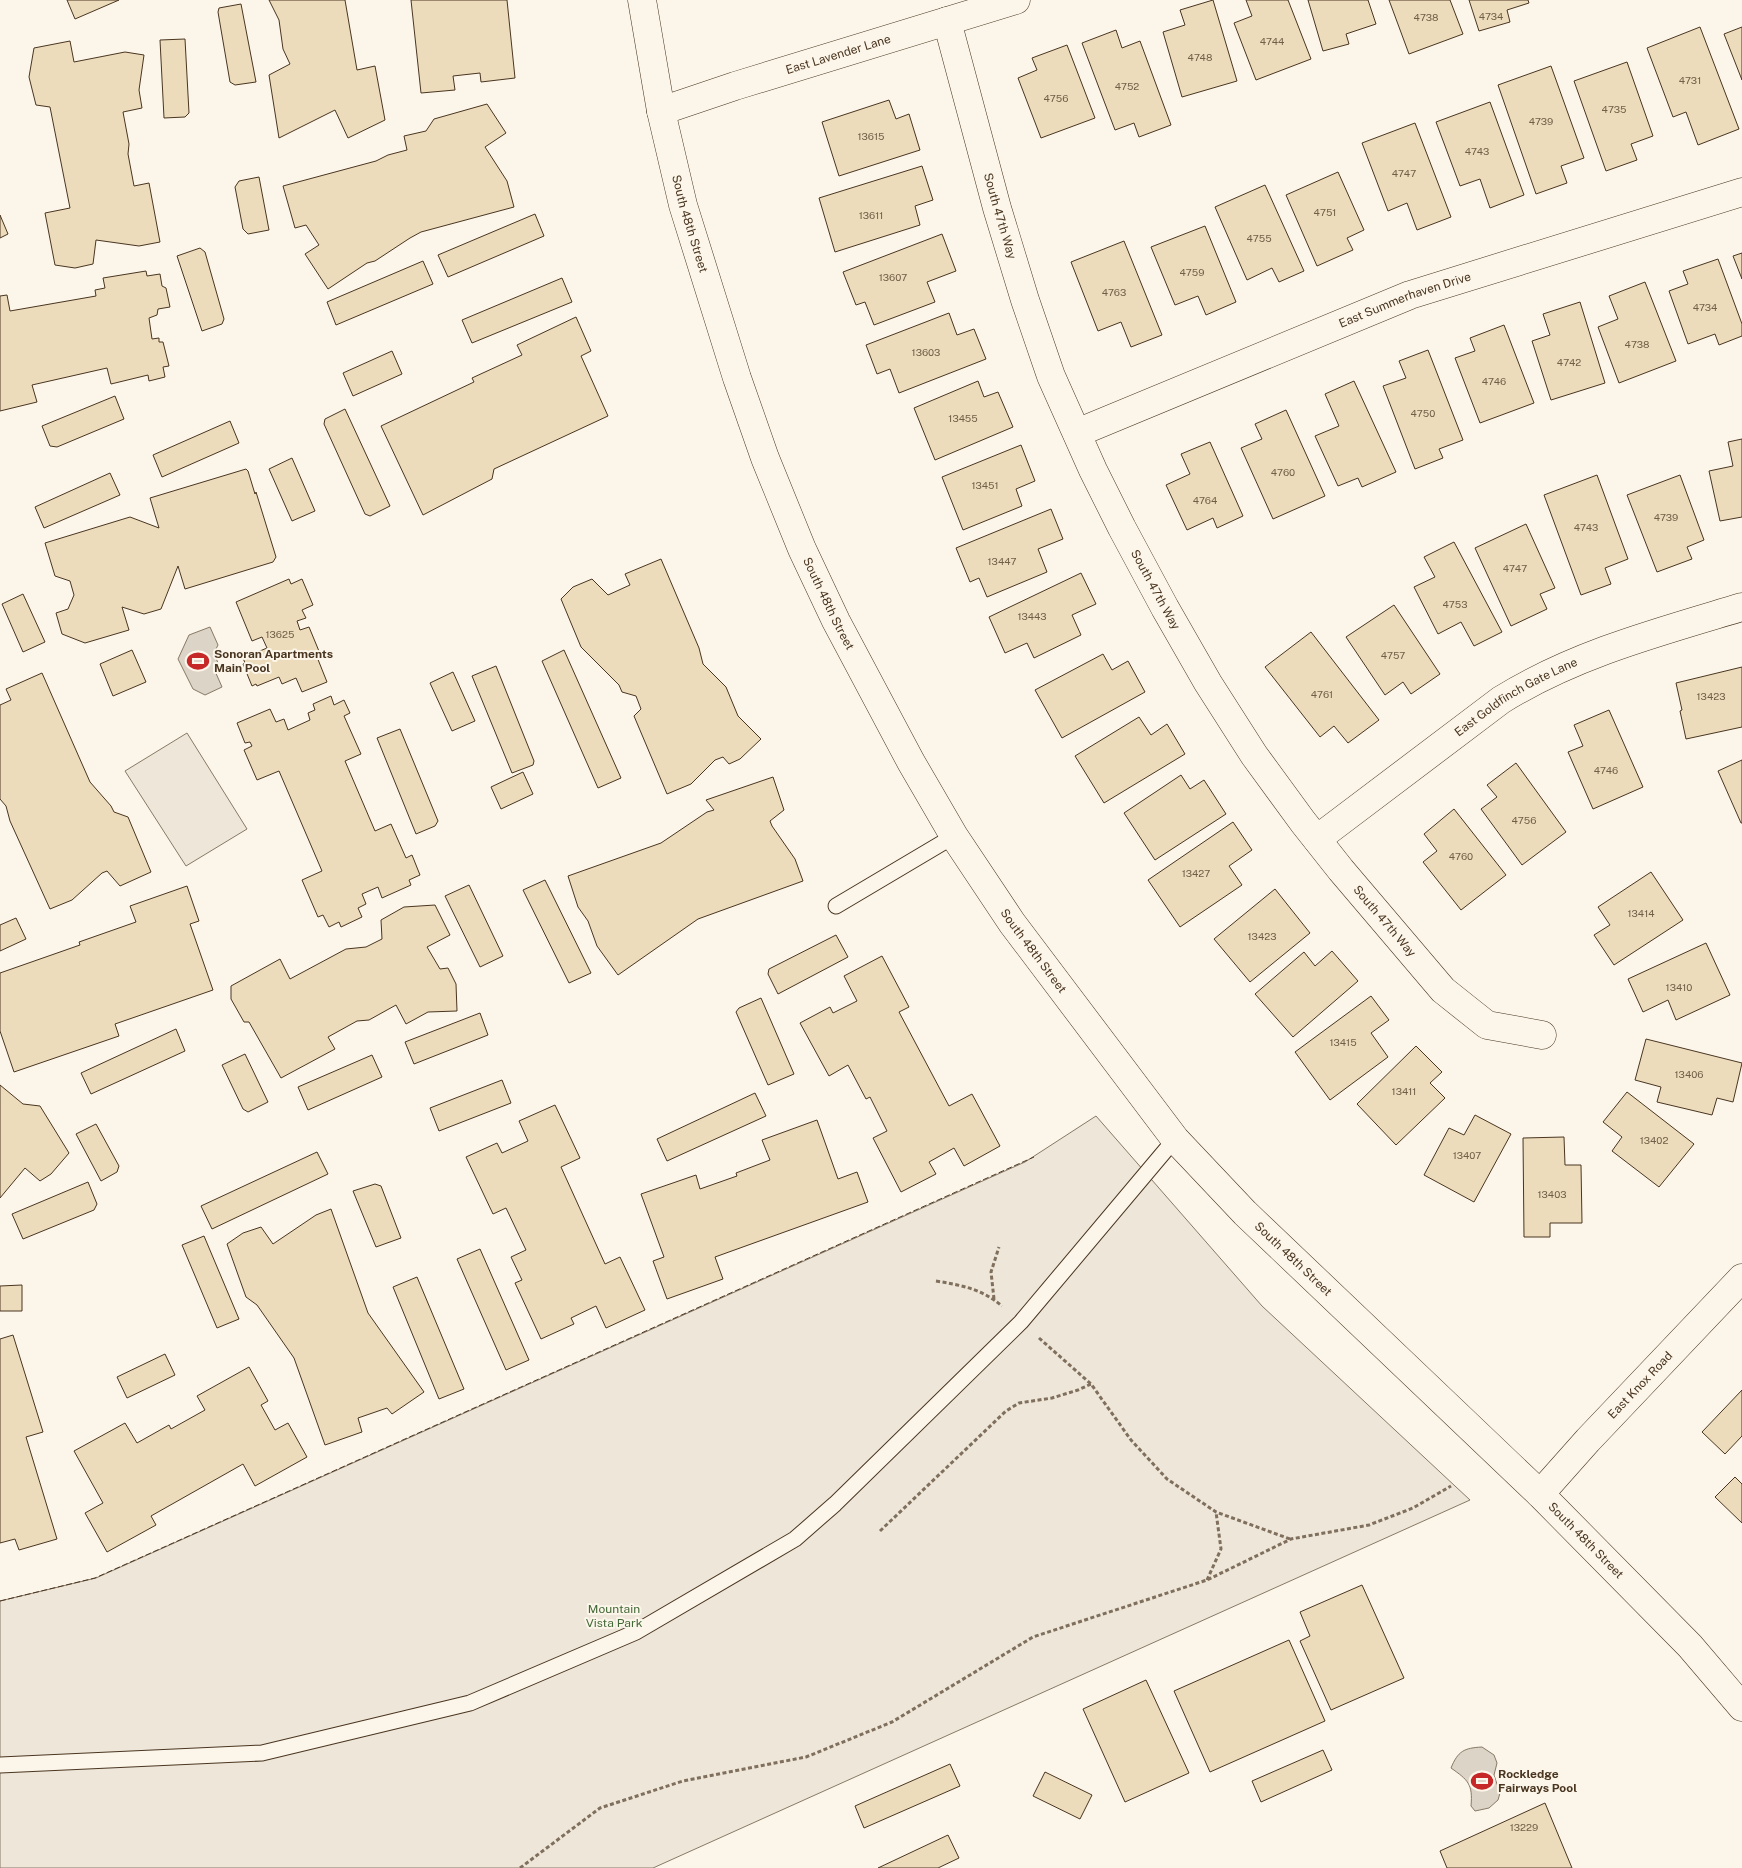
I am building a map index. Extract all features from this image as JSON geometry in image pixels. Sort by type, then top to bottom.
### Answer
[{"type":"street","name":"South 48th Street","points":[[642,0],[661,111],[689,223],[736,378],[765,458],[802,549],[836,621],[907,754],[954,836],[1012,923],[1175,1139],[1245,1213],[1540,1494],[1690,1646],[1742,1707]]},
{"type":"street","name":"East Lavender Lane","points":[[661,111],[735,86],[1016,0]]},
{"type":"street","name":"South 47th Way","points":[[947,21],[997,208],[1051,376],[1069,419],[1122,528],[1208,683],[1254,755],[1317,839],[1443,990],[1487,1024],[1542,1035]]},
{"type":"street","name":"East Summerhaven Drive","points":[[1077,433],[1410,295],[1742,192]]},
{"type":"street","name":"East Goldfinch Gate Lane","points":[[1317,839],[1501,700],[1524,685],[1598,652],[1742,607]]},
{"type":"street","name":"East Knox Road","points":[[1540,1494],[1588,1440],[1742,1278]]},
{"type":"lane","points":[[836,906],[954,836]]},
{"type":"lane","points":[[0,1765],[262,1753],[470,1703],[636,1632],[794,1538],[835,1504],[1021,1322],[1175,1139]]},
{"type":"path","points":[[936,1281],[965,1286],[994,1299],[991,1272],[999,1247]]},
{"type":"path","points":[[1047,1344],[1091,1384],[1131,1440],[1167,1479],[1216,1512],[1290,1539]]},
{"type":"path","points":[[880,1531],[1006,1411],[1020,1403],[1052,1398],[1091,1384]]},
{"type":"path","points":[[520,1868],[600,1808],[683,1781],[806,1757],[892,1722],[1033,1638],[1207,1580],[1290,1539],[1369,1524],[1413,1508],[1451,1486]]},
{"type":"path","points":[[1207,1580],[1221,1549],[1216,1512]]},
{"type":"green space","points":[[187,733],[247,829],[186,866],[125,771]]},
{"type":"green space","name":"Mountain Vista Park","points":[[1096,1116],[1262,1306],[1470,1500],[653,1868],[0,1868],[0,1601],[96,1578],[1025,1162]]},
{"type":"shaded area","name":"Sonoran Apartments Main Pool","points":[[210,627],[218,645],[214,653],[218,663],[215,671],[222,687],[205,695],[193,689],[178,659],[189,635]]},
{"type":"shaded area","name":"Rockledge Fairways Pool","points":[[1482,1747],[1494,1755],[1497,1763],[1494,1775],[1500,1793],[1498,1800],[1489,1808],[1475,1811],[1471,1806],[1471,1792],[1468,1783],[1451,1768],[1459,1754],[1471,1748]]},
{"type":"building","points":[[67,0],[119,0],[75,19]]},
{"type":"building","points":[[269,0],[345,0],[357,70],[375,66],[385,120],[348,138],[335,110],[279,138],[269,75],[290,64],[283,49],[279,20]]},
{"type":"building","points":[[411,0],[507,0],[515,78],[481,82],[480,73],[453,76],[455,90],[421,93]]},
{"type":"building","points":[[1213,0],[1237,81],[1182,97],[1163,32],[1185,25],[1180,10]]},
{"type":"building","points":[[1246,0],[1288,0],[1311,59],[1256,80],[1234,23],[1252,16]]},
{"type":"building","points":[[1308,0],[1368,0],[1376,24],[1346,34],[1349,44],[1323,51]]},
{"type":"building","points":[[1389,0],[1450,0],[1463,34],[1409,54]]},
{"type":"building","points":[[1469,0],[1528,0],[1529,3],[1507,10],[1510,22],[1479,31]]},
{"type":"building","points":[[241,4],[256,82],[235,85],[230,82],[218,12],[219,8]]},
{"type":"building","points":[[1700,27],[1739,129],[1698,145],[1686,112],[1673,117],[1647,48]]},
{"type":"building","points":[[1742,27],[1742,80],[1724,34]]},
{"type":"building","points":[[1116,30],[1122,48],[1140,41],[1171,125],[1139,137],[1134,123],[1115,130],[1082,43]]},
{"type":"building","points":[[185,39],[189,113],[185,117],[164,118],[160,40]]},
{"type":"building","points":[[70,41],[74,62],[125,52],[144,55],[139,90],[142,108],[123,112],[134,186],[149,183],[160,242],[139,246],[96,240],[93,264],[75,268],[55,265],[45,213],[70,208],[50,107],[36,105],[29,77],[34,48]]},
{"type":"building","points":[[1067,45],[1095,118],[1041,138],[1018,78],[1037,70],[1032,58]]},
{"type":"building","points":[[1627,62],[1653,136],[1631,144],[1637,160],[1606,171],[1574,81]]},
{"type":"building","points":[[1551,66],[1584,158],[1561,166],[1567,183],[1536,194],[1498,85]]},
{"type":"building","points":[[889,100],[896,119],[909,114],[920,150],[839,176],[822,122]]},
{"type":"building","points":[[1490,102],[1524,195],[1490,208],[1480,179],[1460,186],[1436,122]]},
{"type":"building","points":[[487,104],[506,133],[485,147],[507,181],[514,207],[421,232],[375,261],[367,263],[328,289],[305,254],[319,245],[306,225],[295,228],[283,186],[376,161],[388,155],[407,150],[404,136],[426,131],[434,119]]},
{"type":"building","points":[[1415,123],[1451,217],[1417,230],[1407,203],[1388,211],[1362,143]]},
{"type":"building","points":[[922,166],[933,200],[915,206],[920,225],[835,252],[819,198]]},
{"type":"building","points":[[1338,172],[1364,230],[1347,238],[1353,250],[1317,266],[1286,195]]},
{"type":"building","points":[[259,177],[269,230],[248,234],[243,229],[235,187],[239,181]]},
{"type":"building","points":[[1265,185],[1304,271],[1279,282],[1272,268],[1247,280],[1215,207]]},
{"type":"building","points":[[535,214],[544,236],[448,277],[438,255]]},
{"type":"building","points":[[0,215],[8,234],[0,238]]},
{"type":"building","points":[[1205,226],[1236,302],[1206,315],[1198,296],[1175,305],[1151,247]]},
{"type":"building","points":[[942,234],[956,271],[927,282],[935,302],[874,325],[865,302],[856,305],[843,272]]},
{"type":"building","points":[[1124,241],[1162,335],[1131,347],[1121,322],[1098,331],[1071,262]]},
{"type":"building","points":[[200,248],[205,252],[224,319],[222,324],[202,331],[177,256]]},
{"type":"building","points":[[1742,253],[1742,279],[1733,256]]},
{"type":"building","points":[[1718,259],[1742,324],[1742,336],[1719,345],[1715,334],[1688,344],[1669,291],[1688,284],[1683,271]]},
{"type":"building","points":[[423,261],[433,284],[336,325],[327,302]]},
{"type":"building","points":[[146,271],[147,276],[160,274],[162,286],[166,288],[170,307],[158,309],[157,315],[149,318],[152,339],[159,338],[159,342],[163,342],[169,366],[163,367],[165,377],[149,381],[148,375],[111,384],[107,368],[32,385],[37,402],[0,411],[0,296],[7,295],[10,311],[96,296],[95,290],[105,288],[103,278]]},
{"type":"building","points":[[562,278],[572,302],[472,343],[462,320]]},
{"type":"building","points":[[1645,282],[1676,361],[1619,383],[1598,327],[1618,319],[1609,296]]},
{"type":"building","points":[[1580,302],[1605,383],[1551,400],[1532,341],[1550,335],[1543,314]]},
{"type":"building","points":[[949,313],[957,335],[974,329],[986,359],[899,393],[890,369],[877,374],[866,345]]},
{"type":"building","points":[[576,317],[591,351],[581,356],[608,416],[494,469],[492,479],[423,515],[381,426],[474,382],[472,378],[522,355],[517,345]]},
{"type":"building","points":[[1504,325],[1534,403],[1480,423],[1455,358],[1475,351],[1470,338]]},
{"type":"building","points":[[1428,350],[1463,440],[1439,449],[1443,458],[1415,469],[1383,386],[1406,378],[1399,361]]},
{"type":"building","points":[[392,351],[402,374],[353,396],[343,373]]},
{"type":"building","points":[[978,381],[984,397],[998,392],[1013,427],[935,460],[914,408]]},
{"type":"building","points":[[1354,381],[1396,472],[1362,487],[1358,478],[1338,486],[1315,436],[1339,426],[1325,394]]},
{"type":"building","points":[[115,396],[124,419],[57,447],[50,446],[42,426]]},
{"type":"building","points":[[345,409],[390,506],[370,516],[365,514],[324,424],[325,419]]},
{"type":"building","points":[[1286,410],[1325,496],[1273,519],[1241,448],[1262,439],[1255,424]]},
{"type":"building","points":[[230,421],[239,443],[162,477],[153,455]]},
{"type":"building","points":[[1742,439],[1742,517],[1720,521],[1709,471],[1733,466],[1728,442]]},
{"type":"building","points":[[1210,442],[1243,516],[1217,528],[1213,518],[1187,530],[1166,485],[1190,474],[1181,454]]},
{"type":"building","points":[[1021,445],[1035,481],[1016,489],[1022,506],[963,530],[942,477]]},
{"type":"building","points":[[292,458],[315,511],[292,521],[269,469]]},
{"type":"building","points":[[246,469],[255,494],[256,492],[276,557],[273,562],[185,589],[178,566],[161,609],[144,614],[122,607],[129,630],[85,643],[62,634],[56,613],[68,609],[74,595],[70,581],[55,576],[45,543],[130,517],[159,528],[150,498]]},
{"type":"building","points":[[110,473],[120,495],[44,528],[35,507]]},
{"type":"building","points":[[1597,475],[1628,559],[1605,568],[1611,584],[1581,595],[1544,495]]},
{"type":"building","points":[[1680,475],[1704,540],[1687,547],[1692,559],[1657,572],[1627,495]]},
{"type":"building","points":[[1051,509],[1063,539],[1038,549],[1047,572],[987,597],[979,578],[970,582],[956,548]]},
{"type":"building","points":[[1526,524],[1555,588],[1540,594],[1547,609],[1511,626],[1475,548]]},
{"type":"building","points":[[1454,542],[1502,632],[1474,646],[1461,622],[1438,634],[1414,587],[1435,577],[1424,557]]},
{"type":"building","points":[[661,559],[699,648],[703,664],[726,687],[738,716],[761,739],[740,759],[729,764],[723,757],[715,760],[691,784],[667,794],[634,716],[641,709],[636,696],[622,692],[619,685],[581,647],[561,599],[573,587],[592,579],[608,595],[630,585],[625,574]]},
{"type":"building","points":[[1081,573],[1096,604],[1072,615],[1081,635],[1034,658],[1027,643],[1005,653],[989,617]]},
{"type":"building","points":[[289,579],[291,584],[302,579],[313,605],[302,610],[306,618],[297,621],[300,630],[309,627],[321,656],[317,657],[327,682],[302,692],[296,678],[282,684],[279,677],[257,686],[256,684],[252,686],[243,664],[245,663],[243,658],[267,648],[262,637],[252,641],[236,602]]},
{"type":"building","points":[[23,594],[45,642],[23,652],[2,604]]},
{"type":"building","points":[[1394,605],[1440,674],[1411,694],[1403,682],[1385,695],[1346,637]]},
{"type":"building","points":[[1311,632],[1379,720],[1348,743],[1334,726],[1320,737],[1265,667]]},
{"type":"building","points":[[132,650],[146,682],[113,696],[100,664]]},
{"type":"building","points":[[564,650],[621,778],[598,788],[542,661]]},
{"type":"building","points":[[1103,654],[1112,670],[1128,661],[1145,692],[1062,738],[1035,690]]},
{"type":"building","points":[[496,666],[534,761],[533,765],[512,773],[472,676]]},
{"type":"building","points":[[1742,667],[1742,727],[1686,739],[1676,683]]},
{"type":"building","points":[[453,672],[475,721],[452,731],[430,683]]},
{"type":"building","points":[[42,673],[90,782],[114,812],[128,817],[151,872],[120,886],[107,871],[102,873],[72,900],[50,909],[10,821],[6,806],[0,799],[0,705],[11,700],[6,689]]},
{"type":"building","points":[[331,696],[334,705],[344,700],[350,713],[344,716],[361,754],[345,761],[375,831],[391,824],[406,858],[412,855],[420,875],[409,880],[411,885],[382,898],[378,887],[362,894],[366,904],[358,908],[362,917],[341,927],[339,922],[329,927],[323,915],[318,917],[302,880],[322,871],[279,771],[257,780],[244,750],[252,746],[250,742],[245,743],[237,723],[270,709],[276,722],[284,719],[288,730],[310,720],[308,713],[315,710],[313,704]]},
{"type":"building","points":[[1609,710],[1643,787],[1593,809],[1568,752],[1583,746],[1574,725]]},
{"type":"building","points":[[1139,717],[1151,735],[1167,724],[1185,754],[1104,803],[1075,756]]},
{"type":"building","points":[[400,729],[438,821],[435,826],[416,834],[377,738]]},
{"type":"building","points":[[1742,760],[1742,823],[1741,823],[1718,771]]},
{"type":"building","points":[[1516,763],[1566,832],[1522,865],[1481,809],[1497,797],[1487,785]]},
{"type":"building","points":[[523,772],[533,794],[501,809],[491,787]]},
{"type":"building","points":[[1181,775],[1190,789],[1204,780],[1226,814],[1155,860],[1124,813]]},
{"type":"building","points":[[773,777],[784,810],[770,821],[795,859],[803,881],[698,919],[618,975],[597,946],[588,921],[578,907],[568,876],[661,843],[707,812],[714,810],[706,800]]},
{"type":"building","points":[[1454,809],[1506,875],[1461,910],[1423,862],[1437,851],[1424,834]]},
{"type":"building","points":[[1233,822],[1252,850],[1229,866],[1242,885],[1180,927],[1148,880]]},
{"type":"building","points":[[1651,872],[1683,920],[1614,965],[1594,935],[1610,925],[1598,907]]},
{"type":"building","points":[[545,880],[591,973],[569,983],[523,890]]},
{"type":"building","points":[[469,885],[503,956],[480,967],[445,896]]},
{"type":"building","points":[[187,886],[199,921],[190,924],[213,990],[115,1024],[119,1036],[14,1072],[0,1031],[0,973],[80,945],[79,942],[136,922],[130,906]]},
{"type":"building","points":[[1275,889],[1310,933],[1250,982],[1214,939]]},
{"type":"building","points":[[435,905],[450,935],[427,947],[440,969],[448,968],[456,984],[457,1011],[428,1012],[406,1024],[396,1005],[369,1020],[357,1021],[328,1037],[335,1049],[281,1078],[249,1022],[244,1022],[231,999],[231,986],[280,959],[290,979],[346,949],[366,947],[382,939],[381,920],[404,907]]},
{"type":"building","points":[[16,918],[26,939],[0,951],[0,925]]},
{"type":"building","points":[[836,935],[848,957],[778,994],[768,974],[769,969]]},
{"type":"building","points":[[1706,943],[1730,995],[1676,1020],[1668,1000],[1643,1012],[1628,979]]},
{"type":"building","points":[[1332,951],[1358,981],[1293,1037],[1255,994],[1304,952],[1315,966]]},
{"type":"building","points":[[882,956],[909,1007],[899,1012],[949,1106],[972,1094],[1000,1146],[964,1166],[954,1148],[929,1162],[936,1174],[901,1192],[873,1138],[887,1131],[870,1097],[866,1099],[848,1065],[829,1076],[800,1023],[830,1007],[833,1013],[857,1001],[844,976]]},
{"type":"building","points":[[1371,996],[1389,1020],[1371,1033],[1388,1057],[1330,1100],[1295,1052]]},
{"type":"building","points":[[761,998],[794,1074],[768,1085],[736,1012],[739,1008]]},
{"type":"building","points":[[480,1013],[488,1035],[414,1064],[405,1042]]},
{"type":"building","points":[[176,1029],[185,1051],[91,1094],[81,1073]]},
{"type":"building","points":[[1646,1039],[1742,1063],[1733,1102],[1717,1098],[1712,1115],[1657,1102],[1661,1087],[1635,1080]]},
{"type":"building","points":[[1416,1046],[1442,1072],[1430,1083],[1445,1098],[1396,1145],[1357,1104]]},
{"type":"building","points":[[245,1054],[268,1102],[248,1112],[243,1109],[222,1065]]},
{"type":"building","points":[[372,1055],[382,1077],[308,1110],[298,1087]]},
{"type":"building","points":[[502,1080],[511,1103],[439,1131],[430,1108]]},
{"type":"building","points":[[0,1085],[23,1104],[40,1106],[69,1153],[51,1174],[40,1181],[25,1168],[0,1198]]},
{"type":"building","points":[[1627,1092],[1694,1144],[1659,1187],[1612,1151],[1622,1137],[1603,1122]]},
{"type":"building","points":[[755,1093],[766,1116],[667,1161],[657,1139]]},
{"type":"building","points":[[555,1105],[580,1158],[561,1167],[605,1264],[620,1257],[645,1310],[606,1328],[596,1306],[571,1318],[574,1324],[541,1339],[515,1283],[522,1280],[511,1257],[526,1250],[506,1208],[493,1214],[466,1157],[497,1143],[502,1153],[528,1141],[519,1121]]},
{"type":"building","points":[[1475,1115],[1511,1134],[1474,1202],[1424,1175],[1449,1128],[1464,1135]]},
{"type":"building","points":[[817,1120],[838,1179],[857,1172],[868,1202],[715,1257],[723,1279],[667,1299],[653,1261],[664,1257],[641,1194],[696,1175],[700,1189],[737,1176],[736,1173],[770,1160],[762,1140]]},
{"type":"building","points":[[96,1124],[119,1166],[117,1172],[101,1181],[76,1134]]},
{"type":"building","points":[[1564,1137],[1565,1165],[1581,1165],[1582,1223],[1550,1223],[1550,1237],[1524,1237],[1523,1138]]},
{"type":"building","points":[[317,1152],[328,1174],[212,1229],[201,1206]]},
{"type":"building","points":[[88,1182],[97,1204],[94,1210],[23,1239],[12,1214]]},
{"type":"building","points":[[375,1184],[381,1186],[401,1238],[376,1247],[353,1191]]},
{"type":"building","points":[[331,1209],[368,1313],[424,1392],[392,1414],[387,1408],[358,1418],[362,1432],[325,1445],[294,1358],[257,1305],[246,1297],[227,1244],[243,1233],[261,1227],[273,1244],[316,1215]]},
{"type":"building","points":[[204,1236],[239,1319],[217,1328],[182,1245]]},
{"type":"building","points":[[480,1249],[529,1360],[506,1370],[457,1259]]},
{"type":"building","points":[[417,1277],[464,1389],[439,1399],[393,1287]]},
{"type":"building","points":[[22,1285],[22,1311],[0,1311],[0,1286]]},
{"type":"building","points":[[13,1335],[43,1432],[26,1437],[57,1539],[19,1550],[15,1539],[0,1543],[0,1339]]},
{"type":"building","points":[[165,1354],[175,1375],[127,1398],[117,1377]]},
{"type":"building","points":[[249,1367],[268,1401],[261,1405],[275,1430],[288,1423],[307,1457],[255,1486],[243,1464],[151,1516],[156,1525],[107,1552],[85,1513],[103,1503],[74,1451],[125,1423],[137,1443],[169,1425],[171,1429],[205,1410],[197,1396]]},
{"type":"building","points":[[1742,1390],[1742,1436],[1725,1454],[1702,1432]]},
{"type":"building","points":[[1735,1477],[1742,1484],[1742,1523],[1715,1497]]},
{"type":"building","points":[[1362,1585],[1404,1678],[1331,1710],[1300,1641],[1310,1636],[1300,1612]]},
{"type":"building","points":[[1289,1640],[1325,1721],[1210,1772],[1174,1691]]},
{"type":"building","points":[[1146,1680],[1189,1773],[1125,1802],[1083,1709]]},
{"type":"building","points":[[1323,1750],[1332,1770],[1261,1802],[1252,1781]]},
{"type":"building","points":[[950,1764],[960,1786],[864,1828],[855,1806]]},
{"type":"building","points":[[1045,1772],[1092,1795],[1080,1819],[1033,1796]]},
{"type":"building","points":[[1545,1803],[1572,1868],[1447,1868],[1440,1851]]},
{"type":"building","points":[[948,1835],[959,1858],[938,1868],[878,1868]]},
{"type":"fence","points":[[0,1601],[95,1578],[1034,1157]]},
{"type":"place","name":"Sonoran Apartments Main Pool","points":[[198,661]]},
{"type":"place","name":"Rockledge Fairways Pool","points":[[1482,1781]]}]
